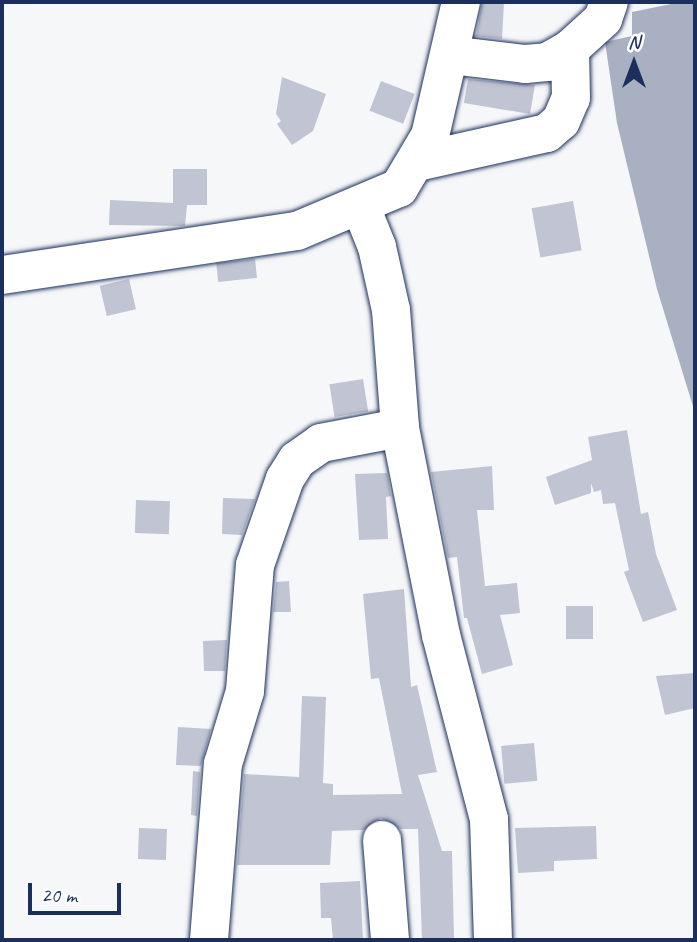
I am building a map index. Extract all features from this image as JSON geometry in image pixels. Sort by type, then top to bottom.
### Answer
[{"type":"street","points":[[2,275],[296,231],[361,207],[399,188],[417,162],[430,136],[461,2]]},
{"type":"street","points":[[450,55],[525,64],[547,62],[570,49],[603,19],[609,2]]},
{"type":"street","points":[[417,162],[547,132],[561,121],[571,98],[570,49]]},
{"type":"street","points":[[361,207],[377,247],[391,310],[400,428],[441,635],[489,819],[493,940]]},
{"type":"street","points":[[209,940],[223,764],[245,691],[254,565],[285,479],[296,460],[321,443],[400,428]]},
{"type":"street","points":[[382,840],[390,940]]},
{"type":"water","points":[[681,2],[695,2],[695,413],[657,289],[617,123],[605,42],[632,36],[632,12]]},
{"type":"building","points":[[482,2],[504,2],[502,39],[476,36]]},
{"type":"building","points":[[282,77],[326,94],[313,131],[292,145],[277,124],[281,121],[276,114]]},
{"type":"building","points":[[468,79],[535,85],[530,114],[464,103]]},
{"type":"building","points":[[381,81],[415,94],[403,124],[370,111]]},
{"type":"building","points":[[173,169],[207,169],[207,205],[187,205],[185,226],[109,225],[110,200],[173,203]]},
{"type":"building","points":[[573,201],[582,250],[540,258],[532,208]]},
{"type":"building","points":[[255,259],[257,278],[218,282],[216,263]]},
{"type":"building","points":[[129,279],[136,309],[107,316],[100,286]]},
{"type":"building","points":[[363,379],[368,412],[335,417],[329,384]]},
{"type":"building","points":[[627,430],[641,514],[648,512],[656,554],[677,610],[643,622],[624,572],[629,570],[615,503],[603,504],[601,490],[594,492],[591,483],[591,493],[555,505],[546,477],[592,460],[588,437]]},
{"type":"building","points":[[492,466],[494,510],[477,510],[485,586],[517,583],[520,613],[500,615],[513,665],[482,674],[467,618],[464,618],[457,557],[448,558],[431,472]]},
{"type":"building","points":[[387,473],[391,496],[386,497],[388,539],[359,540],[355,474]]},
{"type":"building","points":[[223,498],[255,499],[242,535],[222,534]]},
{"type":"building","points":[[136,500],[170,501],[169,534],[135,533]]},
{"type":"building","points":[[289,581],[291,612],[273,612],[276,582]]},
{"type":"building","points":[[404,589],[411,687],[417,685],[437,772],[418,775],[442,851],[452,851],[454,939],[422,940],[418,829],[401,829],[381,818],[363,830],[332,831],[330,865],[237,865],[244,774],[299,777],[302,696],[326,697],[323,783],[333,784],[333,795],[402,794],[379,678],[371,679],[363,594]]},
{"type":"building","points":[[566,606],[593,606],[593,639],[566,639]]},
{"type":"building","points":[[227,640],[225,671],[204,671],[203,641]]},
{"type":"building","points":[[695,673],[695,708],[665,715],[656,676]]},
{"type":"building","points":[[178,727],[211,729],[201,766],[176,765]]},
{"type":"building","points":[[534,743],[537,781],[504,784],[501,746]]},
{"type":"building","points":[[193,771],[200,772],[197,816],[191,815]]},
{"type":"building","points":[[596,826],[597,859],[554,861],[554,871],[518,873],[515,828]]},
{"type":"building","points":[[139,828],[167,829],[166,860],[138,859]]},
{"type":"building","points":[[360,881],[363,940],[333,940],[331,918],[321,918],[320,883]]}]
